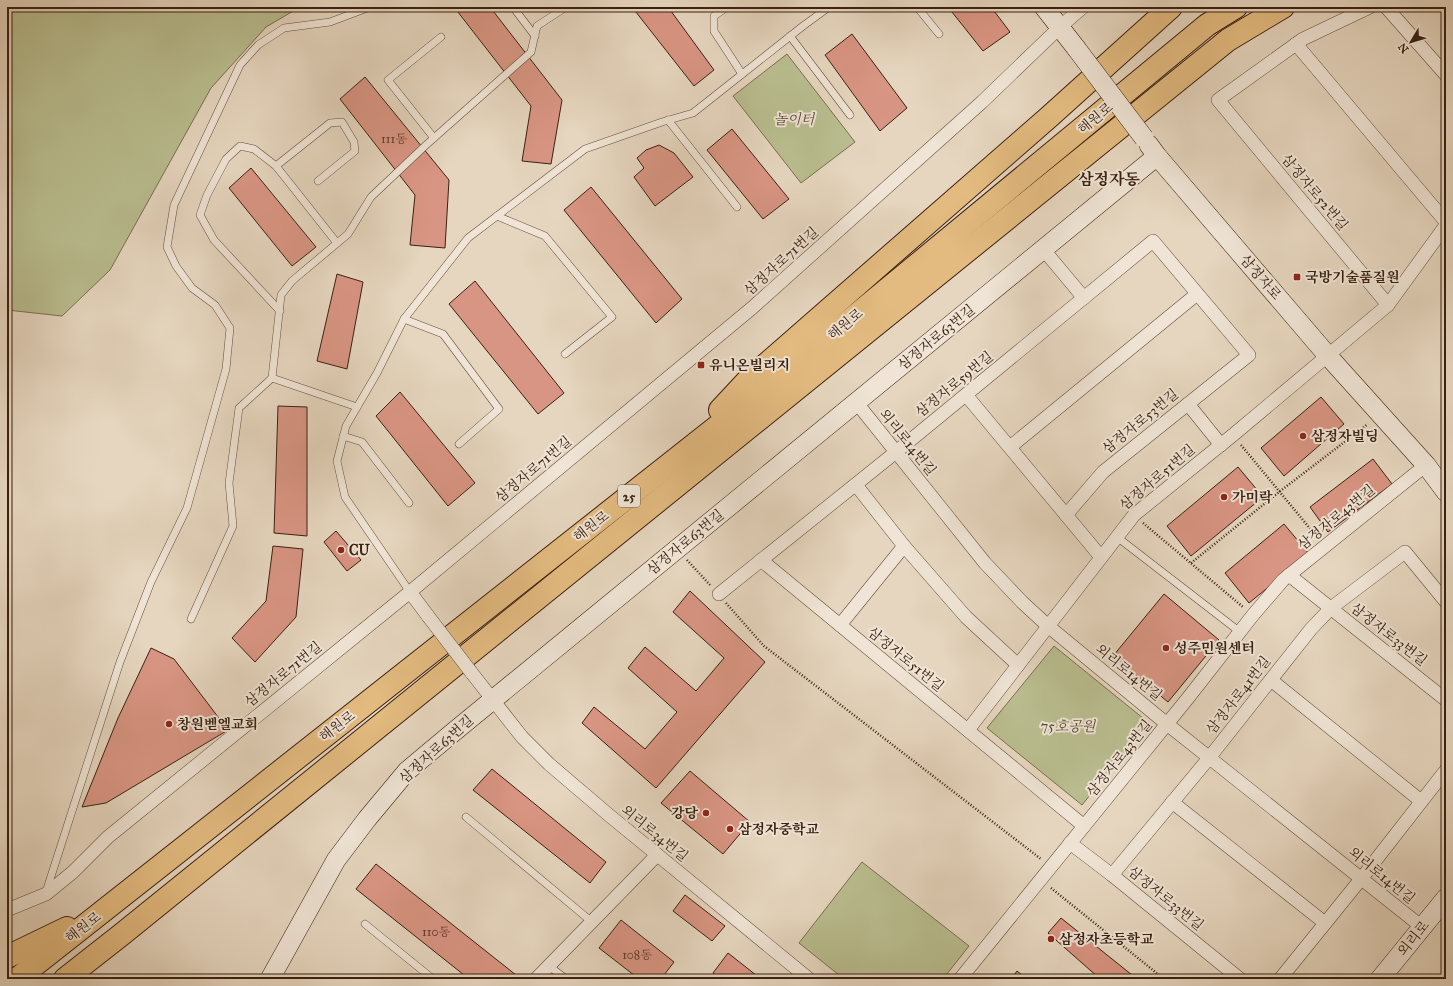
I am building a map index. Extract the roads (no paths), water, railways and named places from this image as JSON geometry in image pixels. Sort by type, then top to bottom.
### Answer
[{"type":"highway","points":[[680,456],[747,381],[1049,117],[1171,7]]},
{"type":"highway","name":"해원로","points":[[17,979],[804,358],[1208,25],[1236,7]]},
{"type":"highway","name":"해원로","points":[[65,979],[1228,40],[1283,7]]},
{"type":"highway","points":[[7,957],[104,910]]},
{"type":"highway","points":[[77,979],[121,935]]},
{"type":"street","points":[[1044,7],[1060,27]]},
{"type":"street","name":"삼정자로71번길","points":[[7,910],[46,894],[73,872],[108,837],[410,592],[752,308],[982,102],[1083,7]]},
{"type":"street","points":[[1370,7],[1296,44],[1446,222]]},
{"type":"street","points":[[1386,7],[1445,72]]},
{"type":"street","name":"삼정자로","points":[[1060,27],[1157,156],[1328,356],[1426,465],[1446,492]]},
{"type":"street","name":"삼정자로52번길","points":[[1296,44],[1218,100],[1388,305]]},
{"type":"street","name":"삼정자로63번길","points":[[270,979],[336,860],[367,819],[407,772],[492,699],[1157,156]]},
{"type":"street","points":[[1328,356],[1388,305],[1446,225]]},
{"type":"street","name":"삼정자로53번길","points":[[1066,515],[1103,472],[1249,355],[1153,241]]},
{"type":"street","name":"삼정자로59번길","points":[[719,594],[856,485],[1153,241]]},
{"type":"street","points":[[1043,249],[1084,298]]},
{"type":"street","points":[[1010,447],[1198,294]]},
{"type":"street","name":"삼정자로51번길","points":[[761,560],[968,730],[1134,515],[1328,356]]},
{"type":"street","points":[[966,395],[1101,557]]},
{"type":"street","name":"외리로14번길","points":[[856,402],[985,563],[1022,602],[1048,626],[1167,724],[1422,927]]},
{"type":"street","points":[[1188,404],[1221,445]]},
{"type":"street","name":"삼정자로43번길","points":[[960,979],[1283,580],[1426,465]]},
{"type":"street","points":[[856,485],[904,546],[966,617],[1018,666]]},
{"type":"street","points":[[840,626],[904,546]]},
{"type":"street","name":"삼정자로41번길","points":[[1112,875],[1209,758],[1311,629],[1330,608],[1405,552],[1446,602]]},
{"type":"street","name":"삼정자로33번길","points":[[1289,575],[1446,700]]},
{"type":"street","name":"외리로34번길","points":[[410,592],[522,737],[549,764],[657,855],[809,979]]},
{"type":"street","points":[[1271,680],[1422,801]]},
{"type":"street","points":[[968,730],[1084,826]]},
{"type":"street","points":[[1280,979],[1362,879],[1446,770]]},
{"type":"street","points":[[1172,802],[1325,923]]},
{"type":"street","name":"삼정자로33번길","points":[[1070,843],[1112,875],[1240,979]]},
{"type":"street","points":[[536,979],[657,855]]},
{"type":"street","name":"외리로","points":[[1380,979],[1446,898]]},
{"type":"lane","points":[[46,894],[120,662],[151,582],[187,508],[226,369],[230,328],[215,305],[192,288],[176,266],[167,247],[174,205],[240,65],[258,45],[284,28],[330,22],[370,7]]},
{"type":"lane","points":[[513,7],[535,36]]},
{"type":"lane","points":[[191,619],[233,526],[229,483],[239,408],[272,378],[282,295],[292,281],[348,234],[371,197],[434,138],[531,52],[537,26],[566,7]]},
{"type":"lane","points":[[727,7],[714,16],[714,31],[742,74]]},
{"type":"lane","points":[[410,592],[346,497],[337,461],[346,426],[377,373],[404,319],[468,238],[585,149],[692,113],[828,7]]},
{"type":"lane","points":[[916,7],[939,34]]},
{"type":"lane","points":[[790,36],[850,115]]},
{"type":"lane","points":[[434,138],[388,80],[441,37]]},
{"type":"lane","points":[[668,120],[736,207]]},
{"type":"lane","points":[[276,166],[330,122],[342,122],[354,142],[355,151],[318,181]]},
{"type":"lane","points":[[280,311],[214,240],[200,215],[207,195],[226,159],[240,146],[254,149],[276,166],[336,243]]},
{"type":"lane","points":[[497,216],[546,236],[612,317],[565,354]]},
{"type":"lane","points":[[404,319],[443,334],[499,409],[459,444]]},
{"type":"lane","points":[[272,378],[357,407]]},
{"type":"lane","points":[[343,436],[362,442],[409,503]]},
{"type":"lane","points":[[1117,536],[1240,632]]},
{"type":"lane","points":[[466,817],[592,922]]},
{"type":"lane","points":[[365,924],[433,979]]},
{"type":"lane","points":[[549,966],[566,979]]},
{"type":"place","name":"국방기술품질원","points":[[1297,277]]},
{"type":"place","name":"유니온빌리지","points":[[701,365]]},
{"type":"place","name":"삼정자빌딩","points":[[1303,436]]},
{"type":"place","name":"가미락","points":[[1224,497]]},
{"type":"place","name":"CU","points":[[341,550]]},
{"type":"place","name":"성주민원센터","points":[[1166,648]]},
{"type":"place","name":"창원벧엘교회","points":[[169,724]]},
{"type":"place","name":"강당","points":[[706,813]]},
{"type":"place","name":"삼정자중학교","points":[[730,829]]},
{"type":"place","name":"삼정자초등학교","points":[[1051,939]]},
{"type":"district","name":"삼정자동","points":[[1109,179]]},
{"type":"park label","name":"놀이터","points":[[794,119]]},
{"type":"park label","name":"75호공원","points":[[1068,726]]}]
